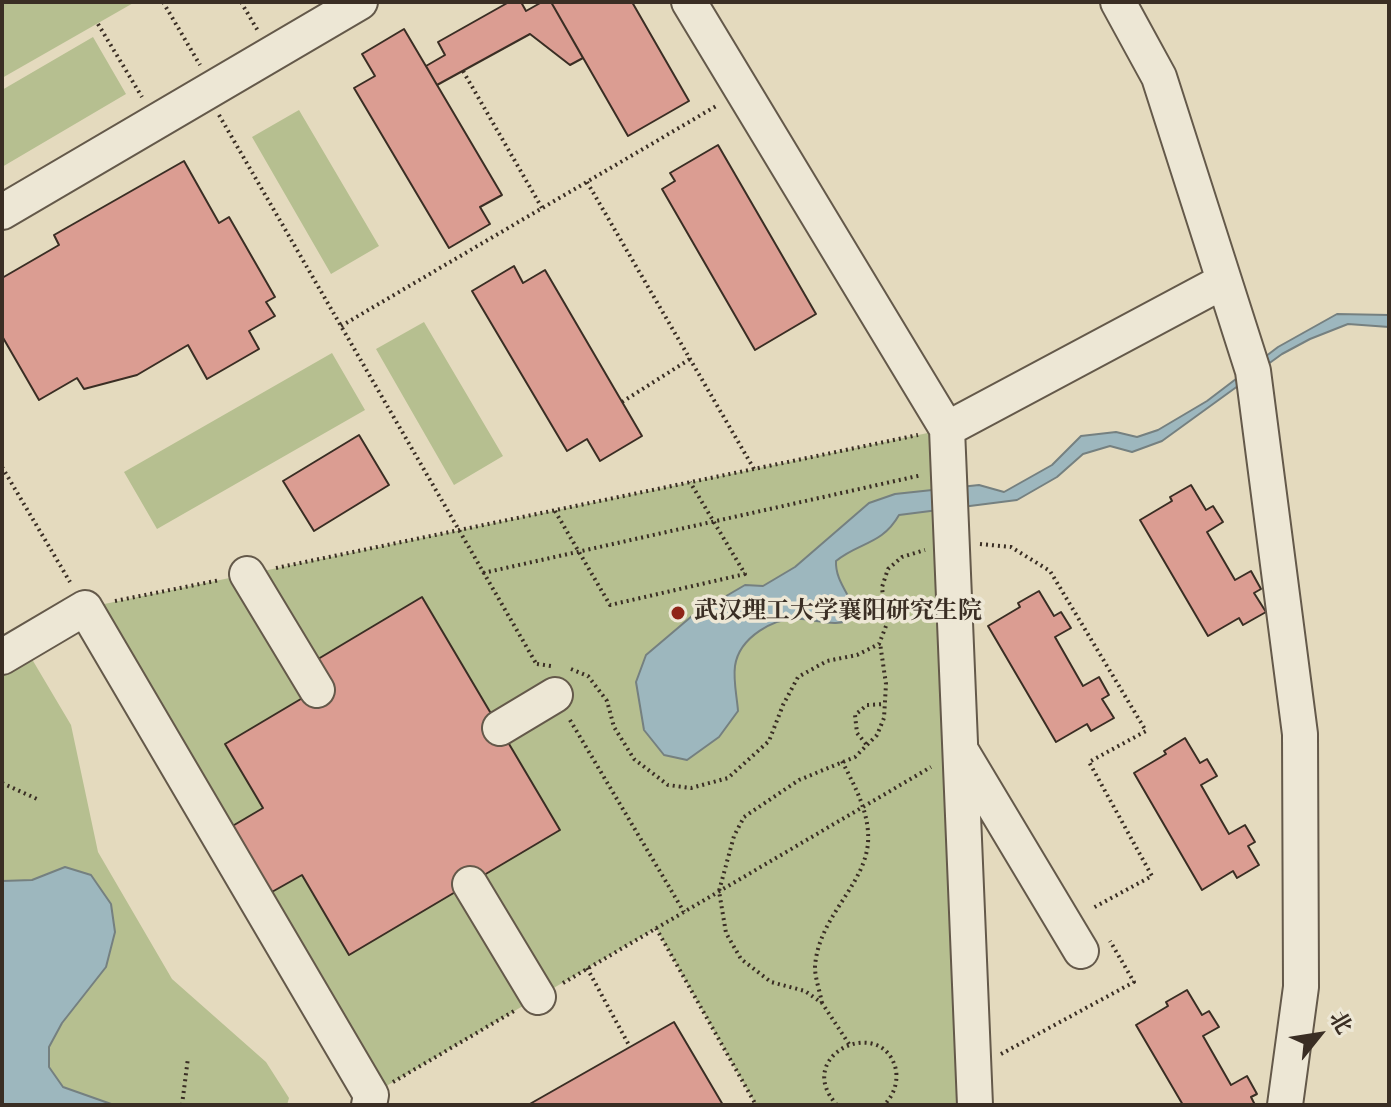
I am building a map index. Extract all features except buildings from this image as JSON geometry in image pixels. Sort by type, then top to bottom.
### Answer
[{"type":"street","points":[[2,212],[360,2]]},
{"type":"street","points":[[689,2],[947,429],[975,1105]]},
{"type":"street","points":[[1118,2],[1159,77],[1253,371],[1300,734],[1301,987],[1285,1105]]},
{"type":"street","points":[[947,429],[1224,281]]},
{"type":"street","points":[[247,574],[317,690]]},
{"type":"street","points":[[2,657],[85,608],[370,1100]]},
{"type":"street","points":[[500,728],[559,676]]},
{"type":"street","points":[[960,750],[1093,942]]},
{"type":"street","points":[[470,884],[538,997]]},
{"type":"path","points":[[163,2],[341,326],[537,664],[559,676],[588,676],[607,701],[614,727],[634,759],[668,785],[691,788],[728,778],[769,741],[798,677],[827,661],[857,655],[879,644],[886,626],[882,587],[888,569],[902,557],[952,541],[1011,547],[1050,571],[1146,731],[1089,762],[1152,876],[1090,908],[1097,920]]},
{"type":"path","points":[[98,24],[156,121]]},
{"type":"path","points":[[463,71],[542,208]]},
{"type":"path","points":[[341,326],[743,91]]},
{"type":"path","points":[[587,182],[754,469]]},
{"type":"path","points":[[622,402],[690,359]]},
{"type":"path","points":[[2,467],[85,608],[947,429]]},
{"type":"path","points":[[483,573],[949,469]]},
{"type":"path","points":[[554,510],[610,605],[745,574],[690,482]]},
{"type":"path","points":[[849,1044],[822,1003],[805,991],[771,982],[741,959],[726,933],[719,891],[734,836],[744,817],[799,780],[855,757],[877,735],[884,718],[886,684],[880,640]]},
{"type":"path","points":[[537,664],[559,676],[684,912]]},
{"type":"path","points":[[867,745],[857,733],[855,715],[867,705],[884,704]]},
{"type":"path","points":[[370,1100],[538,997],[960,750]]},
{"type":"path","points":[[822,1003],[815,969],[820,940],[833,912],[858,875],[868,843],[864,806],[842,761]]},
{"type":"path","points":[[2,783],[37,799]]},
{"type":"path","points":[[656,928],[756,1105]]},
{"type":"path","points":[[973,1069],[1134,982],[1093,942]]},
{"type":"path","points":[[587,968],[630,1047]]},
{"type":"path","points":[[837,1105],[828,1093],[826,1069],[830,1058],[849,1044],[872,1044],[891,1058],[896,1081],[894,1092],[884,1105]]},
{"type":"path","points":[[182,1105],[188,1058]]},
{"type":"green space","points":[[2,2],[135,2],[2,78]]},
{"type":"green space","points":[[93,37],[126,94],[2,167],[2,90]]},
{"type":"green space","points":[[299,110],[379,246],[331,274],[252,137]]},
{"type":"green space","points":[[424,322],[503,456],[454,485],[376,349]]},
{"type":"green space","points":[[332,353],[365,410],[157,529],[124,472]]},
{"type":"green space","points":[[947,429],[975,1105],[756,1105],[656,928],[371,1095],[85,608]]},
{"type":"green space","points":[[23,644],[71,725],[98,852],[172,979],[266,1062],[289,1098],[287,1105],[2,1105],[2,656]]},
{"type":"water","points":[[1337,314],[1389,315],[1389,327],[1348,324],[1310,339],[1282,354],[1162,441],[1132,452],[1110,446],[1083,454],[1057,477],[1017,500],[899,515],[878,538],[836,561],[838,576],[857,617],[836,623],[802,619],[780,621],[760,631],[743,646],[735,666],[738,711],[719,737],[687,760],[664,755],[644,730],[636,682],[646,655],[692,616],[745,585],[763,586],[795,567],[869,503],[895,494],[979,485],[1004,492],[1052,465],[1081,436],[1116,432],[1137,437],[1158,430],[1207,401],[1278,347]]},
{"type":"water","points":[[65,867],[91,875],[111,904],[115,932],[106,967],[62,1023],[49,1047],[49,1067],[63,1087],[114,1105],[2,1105],[2,881],[32,880]]},
{"type":"place","name":"武汉理工大学襄阳研究生院","points":[[678,613]]}]
